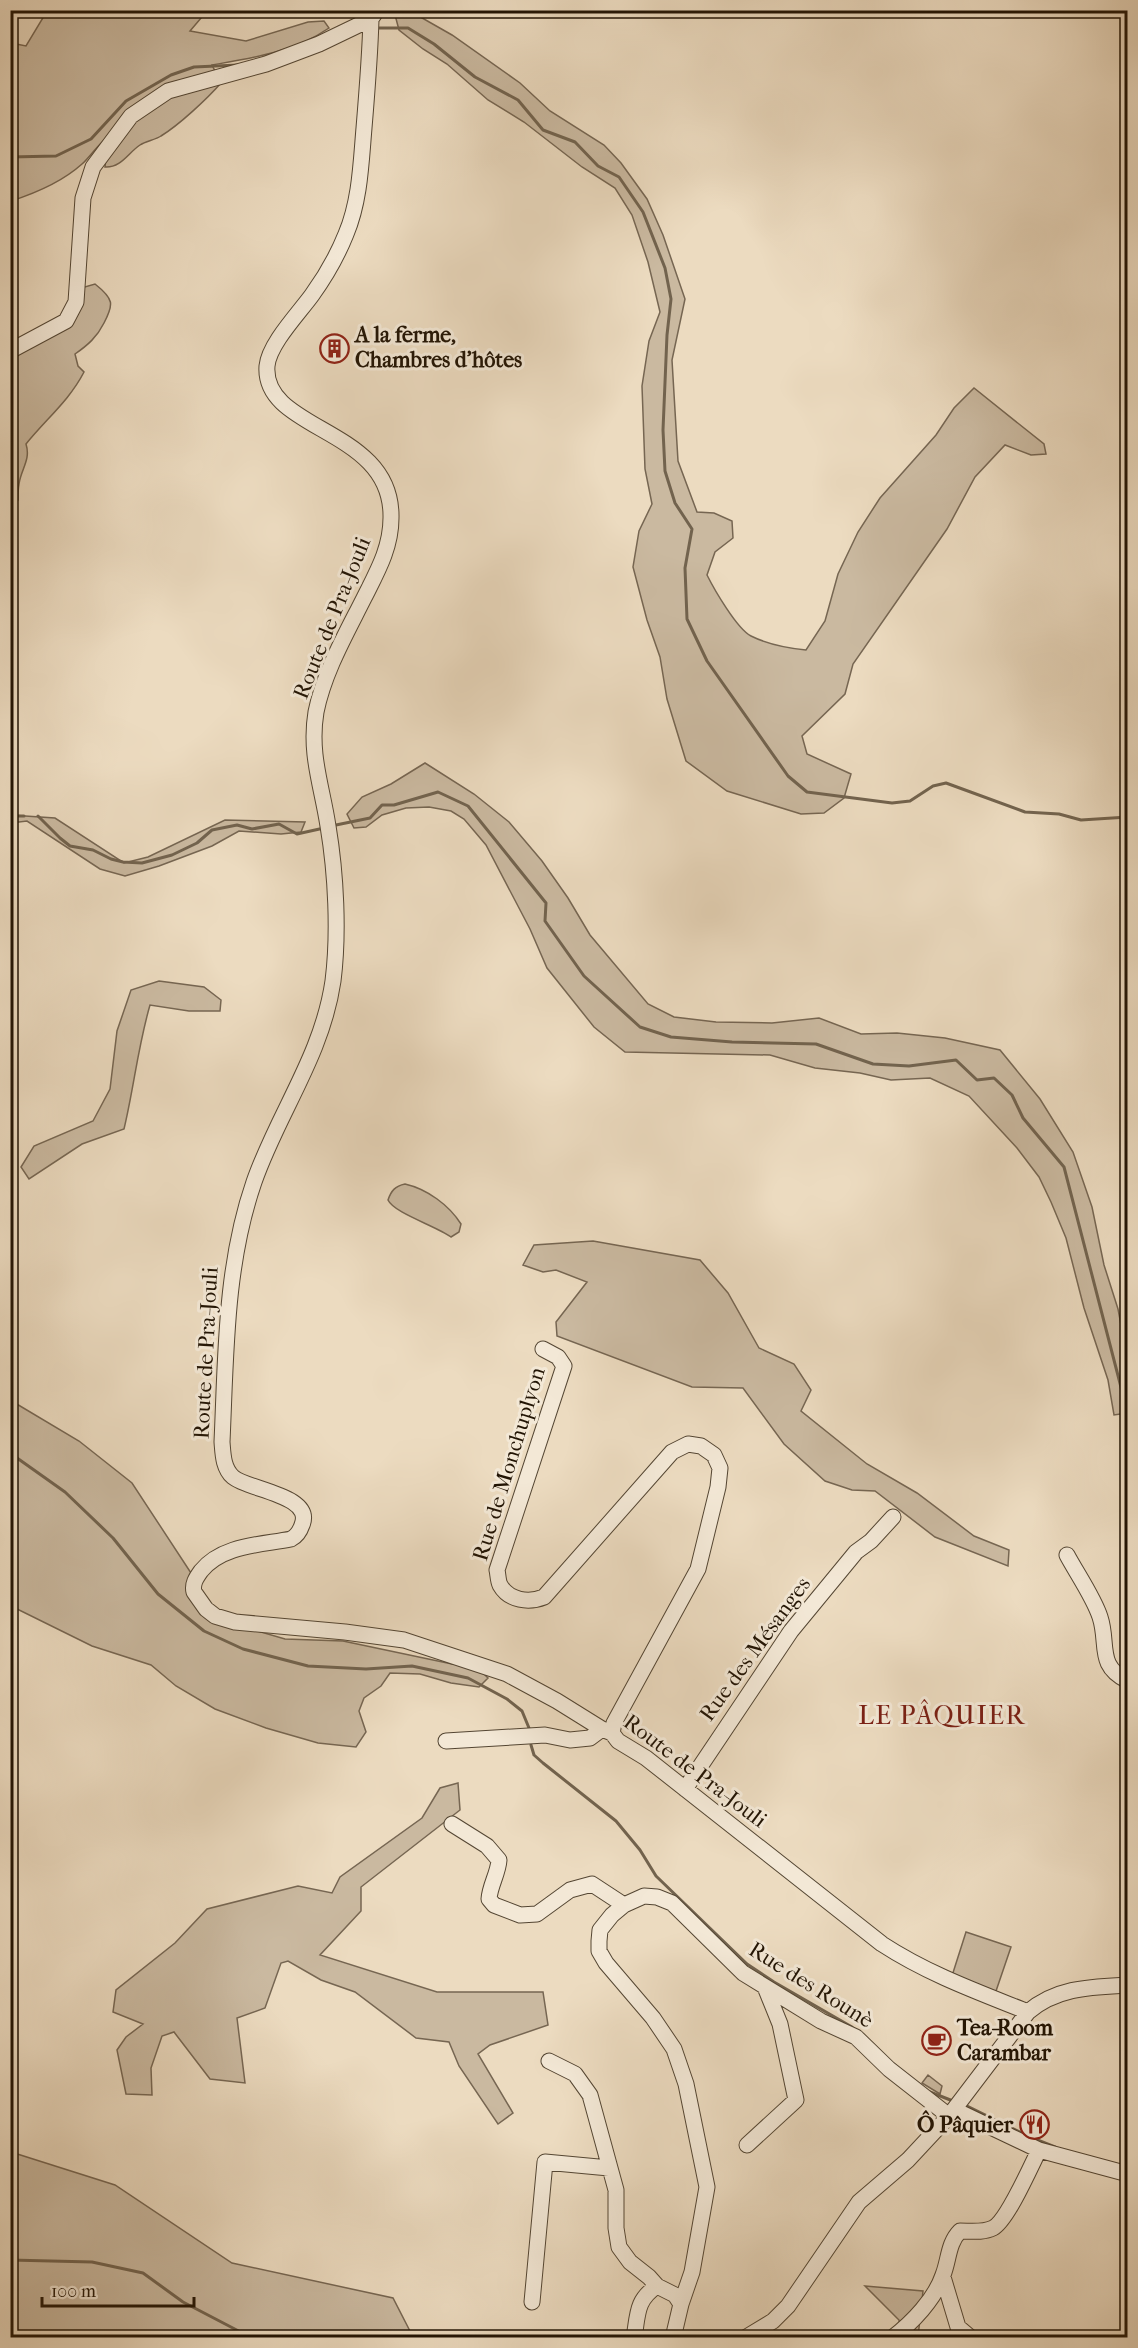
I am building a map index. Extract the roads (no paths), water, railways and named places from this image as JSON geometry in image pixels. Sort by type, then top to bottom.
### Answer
[{"type":"street","points":[[10,351],[66,321],[76,302],[83,198],[93,167],[131,116],[168,90],[266,64],[328,41],[374,15]]},
{"type":"street","name":"Route de Pra-Jouli","points":[[374,15],[359,183],[347,234],[316,290],[268,358],[267,375],[277,397],[290,410],[353,447],[370,463],[390,501],[391,522],[382,562],[324,685],[317,708],[314,730],[315,766],[328,826],[333,887],[335,937],[333,982],[317,1044],[256,1178],[235,1250],[228,1299],[222,1442],[224,1462],[230,1474],[239,1480],[293,1501],[300,1508],[304,1521],[298,1533],[291,1539],[230,1551],[213,1558],[195,1581],[194,1592],[206,1609],[215,1616],[235,1622],[404,1640],[518,1678],[607,1731],[618,1741],[646,1758],[882,1944],[910,1963],[1028,2012]]},
{"type":"street","name":"Rue de Monchuplyon","points":[[543,1350],[558,1357],[564,1366],[497,1570],[500,1585],[509,1594],[521,1600],[533,1602],[544,1597],[672,1452],[688,1444],[701,1446],[714,1455],[720,1468],[718,1487],[698,1569],[614,1723],[607,1731]]},
{"type":"street","name":"Rue des Mésanges","points":[[685,1789],[791,1630],[856,1552],[871,1541],[893,1517]]},
{"type":"street","points":[[1067,1555],[1100,1616],[1107,1664],[1115,1675],[1128,1681]]},
{"type":"street","points":[[446,1741],[545,1734],[570,1740],[590,1738],[607,1731]]},
{"type":"street","points":[[452,1824],[487,1846],[499,1860],[498,1871],[490,1889],[489,1899],[494,1905],[520,1915],[537,1914],[570,1890],[592,1884],[624,1905]]},
{"type":"street","name":"Rue des Rounè","points":[[673,2337],[692,2272],[707,2187],[686,2084],[674,2049],[653,2018],[606,1963],[599,1951],[600,1930],[624,1905],[644,1896],[657,1897],[672,1903],[743,1973],[821,2021],[856,2037],[889,2069],[952,2113],[1039,2150],[1128,2174]]},
{"type":"street","points":[[744,2337],[773,2321],[789,2306],[859,2202],[908,2160],[952,2113],[1028,2012],[1040,2003],[1069,1990],[1128,1985]]},
{"type":"street","points":[[747,2145],[796,2100],[780,2024],[765,1987]]},
{"type":"street","points":[[549,2061],[575,2074],[590,2095],[616,2190],[616,2228],[619,2247],[630,2262],[657,2286],[675,2295],[681,2304]]},
{"type":"street","points":[[892,2337],[932,2298],[943,2277],[953,2238],[960,2231],[994,2228],[1004,2218],[1039,2150]]},
{"type":"street","points":[[532,2302],[545,2162],[609,2168]]},
{"type":"street","points":[[943,2277],[958,2327],[971,2337]]},
{"type":"street","points":[[634,2337],[639,2304],[643,2297],[657,2286]]},
{"type":"waterway","points":[[379,28],[408,28],[434,44],[475,77],[518,100],[543,130],[575,142],[598,166],[619,177],[643,212],[665,268],[671,299],[663,430],[665,471],[675,503],[692,529],[685,568],[687,619],[707,661],[788,776],[807,792],[892,803],[910,801],[933,786],[946,783],[1025,812],[1059,814],[1081,820],[1128,817]]},
{"type":"waterway","points":[[10,157],[56,156],[91,139],[126,101],[171,75],[194,67],[238,65]]},
{"type":"waterway","points":[[336,825],[370,818],[382,805],[394,805],[438,792],[468,806],[546,903],[545,921],[584,976],[640,1027],[671,1037],[732,1042],[816,1044],[873,1064],[909,1066],[956,1060],[977,1080],[994,1078],[1012,1095],[1023,1118],[1064,1167],[1122,1391],[1128,1440]]},
{"type":"waterway","points":[[10,816],[24,816]]},
{"type":"waterway","points":[[38,816],[70,846],[93,850],[123,862],[142,863],[172,855],[197,843],[212,830],[237,825],[252,829],[279,824],[297,834],[324,828]]},
{"type":"waterway","points":[[10,1453],[65,1492],[113,1538],[158,1594],[204,1631],[243,1649],[308,1666],[366,1669],[412,1666],[468,1678],[507,1699],[522,1711],[529,1728]]},
{"type":"waterway","points":[[531,1745],[534,1755],[616,1821],[640,1850],[656,1876],[747,1964],[852,2027]]},
{"type":"waterway","points":[[930,2092],[953,2101]]},
{"type":"waterway","points":[[967,2106],[1055,2147]]},
{"type":"waterway","points":[[10,2260],[92,2262],[143,2273],[183,2302],[252,2338]]},
{"type":"place","name":"A la ferme, Chambres d'hôtes","points":[[334,348]]},
{"type":"place","name":"Tea-Room Carambar","points":[[936,2041]]},
{"type":"place","name":"Ô Pâquier","points":[[1034,2125]]},
{"type":"district","name":"LE PÂQUIER","points":[[942,1715]]}]
